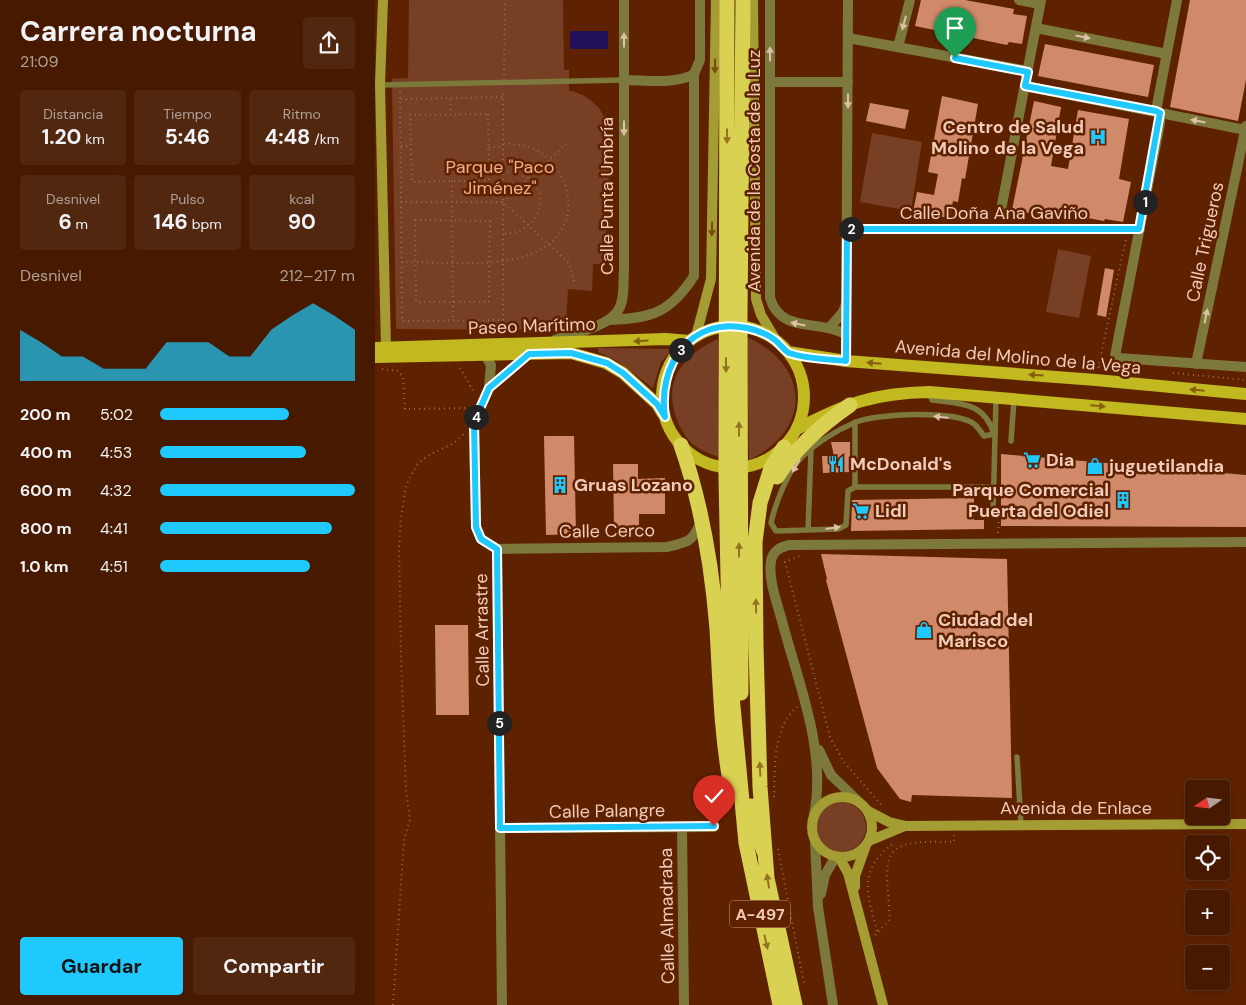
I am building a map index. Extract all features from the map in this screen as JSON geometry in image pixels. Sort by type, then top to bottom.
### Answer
[{"type":"highway","points":[[727,0],[727,524],[730,675],[746,843]]},
{"type":"highway","points":[[743,0],[740,354],[741,719],[754,822],[771,850]]},
{"type":"highway","points":[[760,503],[786,463],[803,443],[829,419],[850,405]]},
{"type":"highway","points":[[681,445],[703,518],[713,594],[727,761],[737,818],[746,843]]},
{"type":"highway","points":[[771,850],[760,787],[755,542],[760,503],[771,468],[785,447]]},
{"type":"highway","name":"A-497","points":[[746,843],[783,982],[795,1005]]},
{"type":"highway","name":"A-497","points":[[771,850],[773,908],[783,982],[781,1005]]},
{"type":"main road","points":[[740,327],[762,332],[776,340],[788,352],[799,370],[804,390],[803,410],[797,429],[785,447],[763,462],[745,468],[727,468],[708,464],[693,456],[671,432],[665,417],[664,384],[669,368],[678,353],[693,339],[717,328],[740,327]]},
{"type":"main road","name":"Paseo Marítimo","points":[[381,348],[693,339]]},
{"type":"main road","name":"Avenida del Molino de la Vega","points":[[788,352],[846,361],[1096,380],[1246,394]]},
{"type":"main road","name":"Paseo Marítimo","points":[[377,363],[485,355],[571,353],[607,363],[623,373],[657,404],[665,417]]},
{"type":"main road","points":[[797,429],[836,409],[850,405],[893,393],[929,392],[1246,419]]},
{"type":"street","points":[[381,348],[377,85],[378,34],[383,0]]},
{"type":"street","name":"Calle Punta Umbría","points":[[610,320],[619,309],[624,270],[625,0]]},
{"type":"street","points":[[545,343],[610,320],[641,318],[668,307],[685,290],[694,276],[694,74],[700,60],[700,0]]},
{"type":"street","points":[[693,339],[711,279],[716,0]]},
{"type":"street","points":[[753,0],[756,299],[761,315],[776,340]]},
{"type":"street","name":"Avenida de la Costa de la Luz","points":[[771,0],[770,298],[781,317],[790,322],[830,328],[845,334]]},
{"type":"street","points":[[846,361],[845,334],[848,301],[848,0]]},
{"type":"street","points":[[898,47],[910,0]]},
{"type":"street","points":[[1001,210],[1040,2],[1019,0]]},
{"type":"street","points":[[1139,229],[1177,0]]},
{"type":"street","points":[[1035,28],[1167,54]]},
{"type":"street","points":[[848,38],[1028,72]]},
{"type":"street","points":[[624,80],[675,80],[694,74]]},
{"type":"street","points":[[770,82],[848,82]]},
{"type":"street","points":[[1025,86],[1246,130]]},
{"type":"street","name":"Calle Trigueros","points":[[1196,364],[1246,126]]},
{"type":"street","name":"Calle Doña Ana Gaviño","points":[[847,229],[1139,229]]},
{"type":"street","name":"Avenida del Molino de la Vega","points":[[1139,229],[1115,356],[1246,367]]},
{"type":"street","points":[[830,328],[843,312],[848,301]]},
{"type":"street","name":"Calle Arrastre","points":[[502,1005],[497,549],[481,539],[476,527],[474,422],[481,402],[489,388],[529,354]]},
{"type":"street","name":"Calle Arrastre","points":[[485,355],[491,364],[489,388]]},
{"type":"street","name":"Calle Cerco","points":[[497,549],[667,547],[689,542],[696,535],[703,518]]},
{"type":"street","points":[[833,1005],[818,907],[815,840],[812,832],[818,785],[812,734],[776,598],[771,572],[771,560],[775,552],[780,548],[799,545],[1246,542]]},
{"type":"street","points":[[812,734],[831,775],[868,811],[873,828],[855,876],[855,900]]},
{"type":"street","points":[[814,815],[819,806],[827,800],[847,797],[857,800]]},
{"type":"street","name":"Avenida de Enlace","points":[[868,811],[889,822],[906,826],[1246,824]]},
{"type":"street","name":"Calle Palangre","points":[[500,828],[714,826]]},
{"type":"street","name":"Avenida de Enlace","points":[[868,843],[906,826]]},
{"type":"street","name":"Calle Almadraba","points":[[682,827],[684,1005]]},
{"type":"street","points":[[815,840],[827,853],[838,857],[855,854],[868,843]]},
{"type":"street","points":[[838,857],[848,873],[883,1005]]},
{"type":"street","points":[[818,907],[825,875],[838,857]]},
{"type":"lane","points":[[377,85],[624,80]]},
{"type":"lane","points":[[929,392],[933,400],[972,406],[981,411],[991,424],[994,434]]},
{"type":"lane","points":[[996,399],[993,487],[996,514]]},
{"type":"lane","points":[[1011,441],[1014,400]]},
{"type":"lane","points":[[993,487],[855,487],[848,491],[846,525],[838,529],[776,530],[771,523],[774,508],[801,456],[855,422],[886,415],[952,418],[973,423],[984,436],[994,434]]},
{"type":"lane","points":[[855,422],[855,487]]},
{"type":"lane","points":[[808,530],[811,450]]},
{"type":"lane","points":[[1017,757],[1021,825]]},
{"type":"path","points":[[399,84],[402,321],[503,320],[505,0]]},
{"type":"path","points":[[450,98],[451,114]]},
{"type":"path","points":[[400,99],[503,98]]},
{"type":"path","points":[[488,114],[489,180],[412,182],[411,146],[410,115],[488,114]]},
{"type":"path","points":[[402,262],[503,261],[525,256],[549,244],[565,223],[570,200],[563,180],[548,160],[539,152],[526,146],[503,143]]},
{"type":"path","points":[[401,202],[503,202],[566,144]]},
{"type":"path","points":[[400,146],[411,146]]},
{"type":"path","points":[[489,147],[503,147]]},
{"type":"path","points":[[503,171],[521,173],[530,178],[540,192],[541,201],[539,210],[521,232],[503,234]]},
{"type":"path","points":[[451,181],[453,321]]},
{"type":"path","points":[[503,202],[570,264],[575,285]]},
{"type":"path","points":[[415,220],[490,221],[489,261],[489,302],[416,302],[415,220]]},
{"type":"path","points":[[1099,366],[1128,229]]},
{"type":"path","points":[[377,363],[398,371],[403,377],[405,409],[461,406],[467,408],[468,414]]},
{"type":"path","points":[[458,363],[464,378],[481,402]]},
{"type":"path","points":[[393,1005],[404,839],[410,820],[406,792],[401,658],[399,546],[401,518],[406,485],[417,465],[427,456],[463,437],[465,429]]},
{"type":"path","points":[[996,514],[999,533],[997,534]]},
{"type":"path","points":[[801,556],[785,562],[830,737],[843,761],[885,808]]},
{"type":"path","points":[[813,702],[821,700]]},
{"type":"path","points":[[775,798],[779,744],[785,721],[795,707]]},
{"type":"path","points":[[877,932],[866,884],[878,859],[898,840]]},
{"type":"path","points":[[875,936],[889,920],[886,867],[894,850],[913,842],[954,842]]},
{"type":"path","points":[[771,850],[805,987]]},
{"type":"green space","name":"Parque \"Paco Jiménez\"","points":[[409,0],[563,0],[564,70],[569,70],[569,91],[579,94],[594,103],[602,112],[607,127],[609,175],[606,237],[614,237],[613,264],[593,264],[592,291],[568,289],[566,323],[561,328],[554,330],[396,329],[392,79],[408,78]]},
{"type":"green space","points":[[872,133],[922,142],[911,211],[860,202]]},
{"type":"green space","points":[[1058,249],[1091,256],[1079,318],[1046,312]]},
{"type":"green space","points":[[747,337],[768,349],[783,364],[792,381],[796,398],[793,416],[784,432],[770,447],[749,460]]},
{"type":"green space","points":[[718,339],[720,458],[698,448],[686,437],[676,417],[672,391],[679,370],[686,361],[695,352]]},
{"type":"green space","points":[[598,348],[673,349],[661,362],[653,388],[617,361],[598,352]]},
{"type":"green space","points":[[836,802],[846,802],[859,809],[866,822],[866,832],[859,845],[846,852],[836,852],[827,848],[820,841],[816,832],[816,822],[820,813],[827,806]]},
{"type":"shaded area","points":[[570,31],[608,31],[608,49],[570,49]]},
{"type":"building","points":[[921,0],[965,0],[1014,9],[1013,14],[1027,16],[1022,44],[1009,42],[1007,45],[915,26]]},
{"type":"building","points":[[1190,0],[1246,0],[1246,80],[1238,121],[1170,107]]},
{"type":"building","points":[[1045,44],[1154,65],[1148,97],[1038,76]]},
{"type":"building","points":[[942,96],[978,104],[965,179],[962,178],[958,202],[953,201],[950,218],[913,212],[917,192],[934,195],[938,174],[928,172]]},
{"type":"building","points":[[1034,101],[1061,107],[1051,166],[1068,169],[1078,110],[1129,119],[1119,179],[1131,182],[1123,222],[1105,219],[1104,221],[1054,212],[1052,221],[1032,218],[1033,214],[1012,210]]},
{"type":"building","points":[[870,103],[909,110],[905,129],[866,121]]},
{"type":"building","points":[[1105,268],[1114,270],[1106,317],[1097,315]]},
{"type":"building","name":"Gruas Lozano","points":[[544,436],[574,436],[576,534],[546,535]]},
{"type":"building","name":"McDonald's","points":[[831,442],[850,442],[850,472],[823,473],[822,456],[834,456]]},
{"type":"building","name":"Parque Comercial Puerta del Odiel","points":[[1001,454],[1246,475],[1246,527],[1001,526]]},
{"type":"building","points":[[613,464],[638,464],[638,479],[665,478],[665,514],[639,514],[639,528],[614,528]]},
{"type":"building","points":[[974,498],[974,520],[984,520],[984,529],[851,531],[852,500]]},
{"type":"building","name":"Ciudad del Marisco","points":[[821,554],[1007,559],[1012,798],[912,795],[911,802],[900,799],[877,768],[826,580]]},
{"type":"building","points":[[435,625],[468,625],[469,715],[436,715]]},
{"type":"place","name":"Centro de Salud Molino de la Vega","points":[[1098,137]]},
{"type":"place","name":"Dia","points":[[1032,460]]},
{"type":"place","name":"McDonald's","points":[[836,464]]},
{"type":"place","name":"juguetilandia","points":[[1095,466]]},
{"type":"place","name":"Gruas Lozano","points":[[560,485]]},
{"type":"place","name":"Parque Comercial Puerta del Odiel","points":[[1123,500]]},
{"type":"place","name":"Lidl","points":[[861,511]]},
{"type":"place","name":"Ciudad del Marisco","points":[[924,630]]},
{"type":"route","points":[[714,826],[500,828],[497,549],[481,539],[476,527],[474,422],[481,402],[489,388],[507,370],[529,354],[571,353],[607,363],[623,373],[657,404],[665,417],[664,384],[669,368],[678,353],[696,336],[717,328],[732,326],[747,328],[762,332],[776,340],[788,352],[846,361],[847,344],[845,334],[848,301],[847,229],[1139,229],[1160,123],[1160,113],[1025,86],[1028,72],[955,58]]}]
